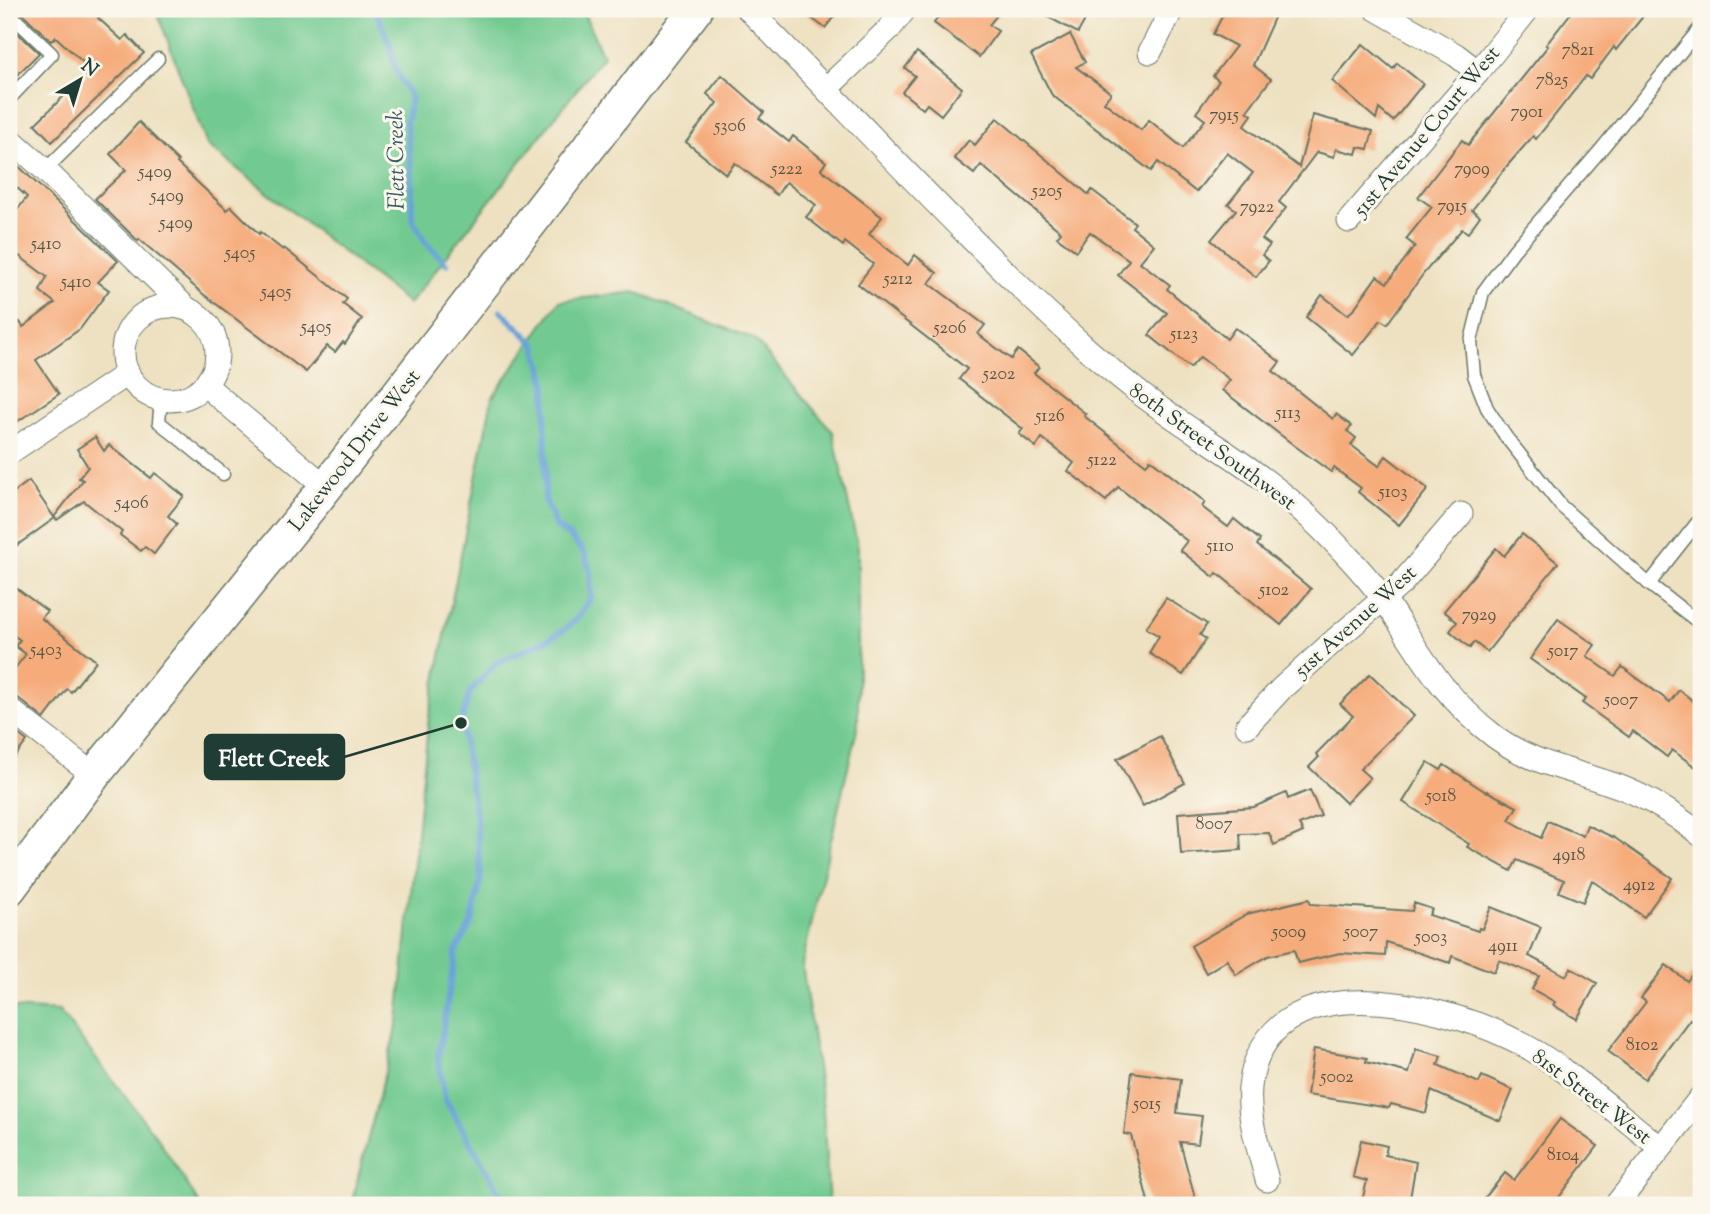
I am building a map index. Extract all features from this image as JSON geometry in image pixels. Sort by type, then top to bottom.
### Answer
[{"type":"main road","name":"Lakewood Drive West","points":[[9,889],[94,775],[326,487],[696,9]]},
{"type":"street","name":"80th Street Southwest","points":[[748,9],[827,88],[927,195],[1089,351],[1142,395],[1254,471],[1299,508],[1342,551],[1384,600],[1444,690],[1495,736],[1522,754],[1544,764],[1609,783],[1652,801],[1675,814],[1701,835]]},
{"type":"street","points":[[827,88],[890,28],[905,9]]},
{"type":"street","points":[[1150,52],[1172,9]]},
{"type":"street","points":[[1376,9],[1456,55],[1478,72]]},
{"type":"street","name":"51st Avenue Court West","points":[[1349,221],[1478,72],[1528,9]]},
{"type":"street","points":[[9,138],[210,328],[216,342],[217,357],[213,372],[205,385],[177,400],[161,399],[141,389],[128,373],[123,357],[124,342],[136,321],[155,308],[171,306],[187,309]]},
{"type":"street","points":[[9,453],[128,373]]},
{"type":"street","points":[[205,385],[326,487]]},
{"type":"street","name":"51st Avenue West","points":[[1247,726],[1308,664],[1401,584],[1461,514]]},
{"type":"street","points":[[9,709],[94,775]]},
{"type":"street","name":"81st Street West","points":[[1267,1180],[1250,1101],[1251,1081],[1264,1044],[1296,1015],[1319,1006],[1348,1001],[1384,1002],[1424,1008],[1470,1020],[1512,1038],[1546,1058],[1661,1148]]},
{"type":"street","points":[[1616,1205],[1701,1097]]},
{"type":"lane","points":[[9,13],[52,54],[9,99]]},
{"type":"lane","points":[[1701,27],[1599,152],[1514,250],[1483,292],[1471,341],[1474,375],[1487,408],[1506,437],[1561,506],[1649,584],[1701,624]]},
{"type":"lane","points":[[45,170],[158,59]]},
{"type":"lane","points":[[161,399],[159,422],[223,474]]},
{"type":"lane","points":[[1649,584],[1701,518]]},
{"type":"green space","points":[[151,9],[582,9],[603,56],[409,304],[207,145],[158,15]]},
{"type":"green space","points":[[635,292],[754,339],[833,432],[858,548],[858,725],[802,964],[823,1108],[829,1205],[351,1205],[398,1021],[429,716],[492,398],[559,301]]},
{"type":"green space","points":[[9,1008],[59,1011],[159,1140],[200,1205],[9,1205]]},
{"type":"building","points":[[25,9],[107,9],[98,18],[122,40],[127,35],[144,53],[52,142],[35,124],[91,70],[56,37],[51,41],[21,12]]},
{"type":"building","points":[[799,9],[840,9],[825,28]]},
{"type":"building","points":[[945,9],[1002,9],[989,25],[998,31],[979,57],[934,23]]},
{"type":"building","points":[[1033,9],[1091,9],[1078,33]]},
{"type":"building","points":[[1226,9],[1278,9],[1253,65],[1271,79],[1247,111],[1252,115],[1244,126],[1299,167],[1313,115],[1373,131],[1368,149],[1358,147],[1356,154],[1336,149],[1334,157],[1317,152],[1279,202],[1286,208],[1262,239],[1270,245],[1262,255],[1269,261],[1256,277],[1211,240],[1236,210],[1228,204],[1253,173],[1227,153],[1196,192],[1158,162],[1151,171],[1052,95],[1031,55],[1070,34],[1085,62],[1076,67],[1111,93],[1104,102],[1141,130],[1149,120],[1183,148],[1205,120],[1196,113],[1219,81],[1213,76],[1236,46],[1213,34]]},
{"type":"building","points":[[1574,9],[1649,9],[1616,50],[1614,47],[1590,79],[1586,76],[1536,139],[1533,136],[1507,166],[1472,210],[1480,216],[1468,233],[1462,229],[1424,273],[1387,324],[1381,320],[1353,355],[1306,317],[1322,295],[1347,315],[1377,276],[1387,283],[1415,246],[1406,239],[1432,207],[1418,197],[1462,140],[1468,145],[1548,46],[1546,45]]},
{"type":"building","points":[[9,25],[39,53],[9,83]]},
{"type":"building","points":[[1363,44],[1393,69],[1397,63],[1423,84],[1393,121],[1379,109],[1376,119],[1332,81]]},
{"type":"building","points":[[917,52],[962,88],[941,115],[927,104],[923,109],[902,92],[915,76],[905,68]]},
{"type":"building","points":[[722,75],[764,112],[759,118],[789,142],[793,136],[826,162],[821,169],[882,217],[869,234],[908,265],[915,255],[937,273],[929,283],[985,325],[978,334],[1011,359],[1018,350],[1039,367],[1034,373],[1086,414],[1084,416],[1146,465],[1150,459],[1205,502],[1202,507],[1228,527],[1234,519],[1260,540],[1257,545],[1311,589],[1281,625],[1217,573],[1214,577],[1180,550],[1187,541],[1118,487],[1106,501],[1068,471],[1074,463],[1042,438],[1036,447],[1019,434],[1023,429],[959,379],[967,369],[858,284],[873,264],[845,242],[843,246],[806,217],[816,205],[786,182],[777,195],[735,163],[726,174],[686,142],[717,103],[707,94]]},
{"type":"building","points":[[997,118],[1089,195],[1092,190],[1135,223],[1132,227],[1154,245],[1140,262],[1170,285],[1167,289],[1227,339],[1235,328],[1280,362],[1273,371],[1333,419],[1336,414],[1352,426],[1347,431],[1356,438],[1351,445],[1379,466],[1386,456],[1428,489],[1399,525],[1358,492],[1361,488],[1334,468],[1331,472],[1222,390],[1230,380],[1200,357],[1190,368],[1149,335],[1167,313],[1118,275],[1129,260],[1090,232],[1076,251],[1057,237],[1061,232],[981,165],[974,174],[954,158],[969,140],[975,145]]},
{"type":"building","points":[[139,122],[177,163],[227,210],[231,206],[259,234],[260,232],[283,250],[284,248],[347,299],[343,304],[362,319],[345,344],[343,342],[335,352],[327,346],[306,372],[203,294],[139,239],[138,241],[95,199],[126,170],[110,154]]},
{"type":"building","points":[[9,157],[118,261],[98,282],[109,290],[80,329],[36,360],[59,394],[9,427],[9,330],[20,322],[23,327],[55,303],[40,291],[47,277],[14,252],[17,248],[9,241],[9,221],[27,197],[9,180]]},
{"type":"building","points":[[95,437],[104,451],[109,445],[151,478],[155,473],[184,496],[168,516],[177,524],[154,554],[145,547],[141,551],[84,501],[9,551],[9,496],[29,481],[54,517],[83,480],[79,478],[88,467],[77,449]]},
{"type":"building","points":[[1522,534],[1558,563],[1487,652],[1474,642],[1470,648],[1450,631],[1457,622],[1444,611],[1496,548],[1504,556]]},
{"type":"building","points":[[16,588],[47,611],[41,618],[96,661],[71,692],[67,689],[44,719],[18,698],[9,695],[9,676],[26,654],[15,646],[20,640],[9,632],[9,598]]},
{"type":"building","points":[[1166,598],[1207,624],[1200,635],[1206,639],[1183,675],[1149,653],[1159,636],[1146,628]]},
{"type":"building","points":[[1558,619],[1595,645],[1587,656],[1615,676],[1622,667],[1670,702],[1679,690],[1701,707],[1701,771],[1672,750],[1667,757],[1633,731],[1629,737],[1582,703],[1586,699],[1530,659]]},
{"type":"building","points":[[1370,674],[1414,716],[1360,769],[1370,778],[1346,803],[1309,767],[1319,757],[1316,754],[1353,716],[1340,704]]},
{"type":"building","points":[[9,727],[27,741],[9,764]]},
{"type":"building","points":[[1160,736],[1185,783],[1143,806],[1117,759]]},
{"type":"building","points":[[1428,762],[1441,770],[1444,765],[1486,792],[1517,807],[1509,820],[1541,838],[1548,821],[1583,836],[1587,825],[1615,838],[1672,878],[1644,917],[1592,880],[1583,902],[1559,892],[1564,880],[1517,860],[1511,871],[1467,847],[1469,844],[1403,802]]},
{"type":"building","points":[[1310,790],[1321,816],[1299,825],[1303,832],[1274,845],[1269,833],[1240,834],[1241,850],[1181,854],[1178,813],[1254,807],[1286,793],[1288,799]]},
{"type":"building","points":[[1309,899],[1311,904],[1412,911],[1414,903],[1432,909],[1429,915],[1478,931],[1479,928],[1482,929],[1491,907],[1541,927],[1529,956],[1566,976],[1571,968],[1597,983],[1577,1019],[1532,989],[1539,976],[1499,960],[1494,972],[1452,956],[1450,963],[1386,942],[1385,956],[1340,953],[1298,963],[1294,950],[1268,956],[1236,975],[1227,960],[1206,973],[1191,946],[1247,914]]},
{"type":"building","points":[[1701,962],[1701,1012],[1694,1022],[1690,1019],[1645,1079],[1608,1051],[1646,1002],[1641,998],[1666,965],[1687,981]]},
{"type":"building","points":[[1314,1049],[1367,1058],[1366,1062],[1409,1073],[1416,1049],[1441,1056],[1438,1065],[1479,1083],[1482,1076],[1513,1090],[1500,1121],[1431,1091],[1426,1113],[1391,1104],[1389,1108],[1307,1095]]},
{"type":"building","points":[[1132,1072],[1181,1079],[1177,1113],[1202,1116],[1198,1144],[1180,1142],[1197,1205],[1149,1205],[1131,1135],[1124,1134]]},
{"type":"building","points":[[1560,1119],[1598,1146],[1553,1205],[1479,1205],[1505,1173],[1514,1180]]},
{"type":"building","points":[[1361,1140],[1387,1146],[1385,1155],[1416,1162],[1409,1205],[1361,1205],[1367,1181],[1353,1177]]},
{"type":"waterway","name":"Flett Creek","points":[[375,9],[391,48],[395,69],[411,98],[406,123],[412,176],[412,218],[426,243],[447,264]]},
{"type":"waterway","name":"Flett Creek","points":[[501,311],[536,345],[546,384],[545,499],[556,527],[584,552],[590,572],[591,597],[568,627],[551,638],[496,663],[470,692],[461,723],[476,817],[481,877],[472,922],[456,951],[438,1058],[445,1099],[507,1205]]},
{"type":"place","name":"Flett Creek","points":[[461,723]]}]
